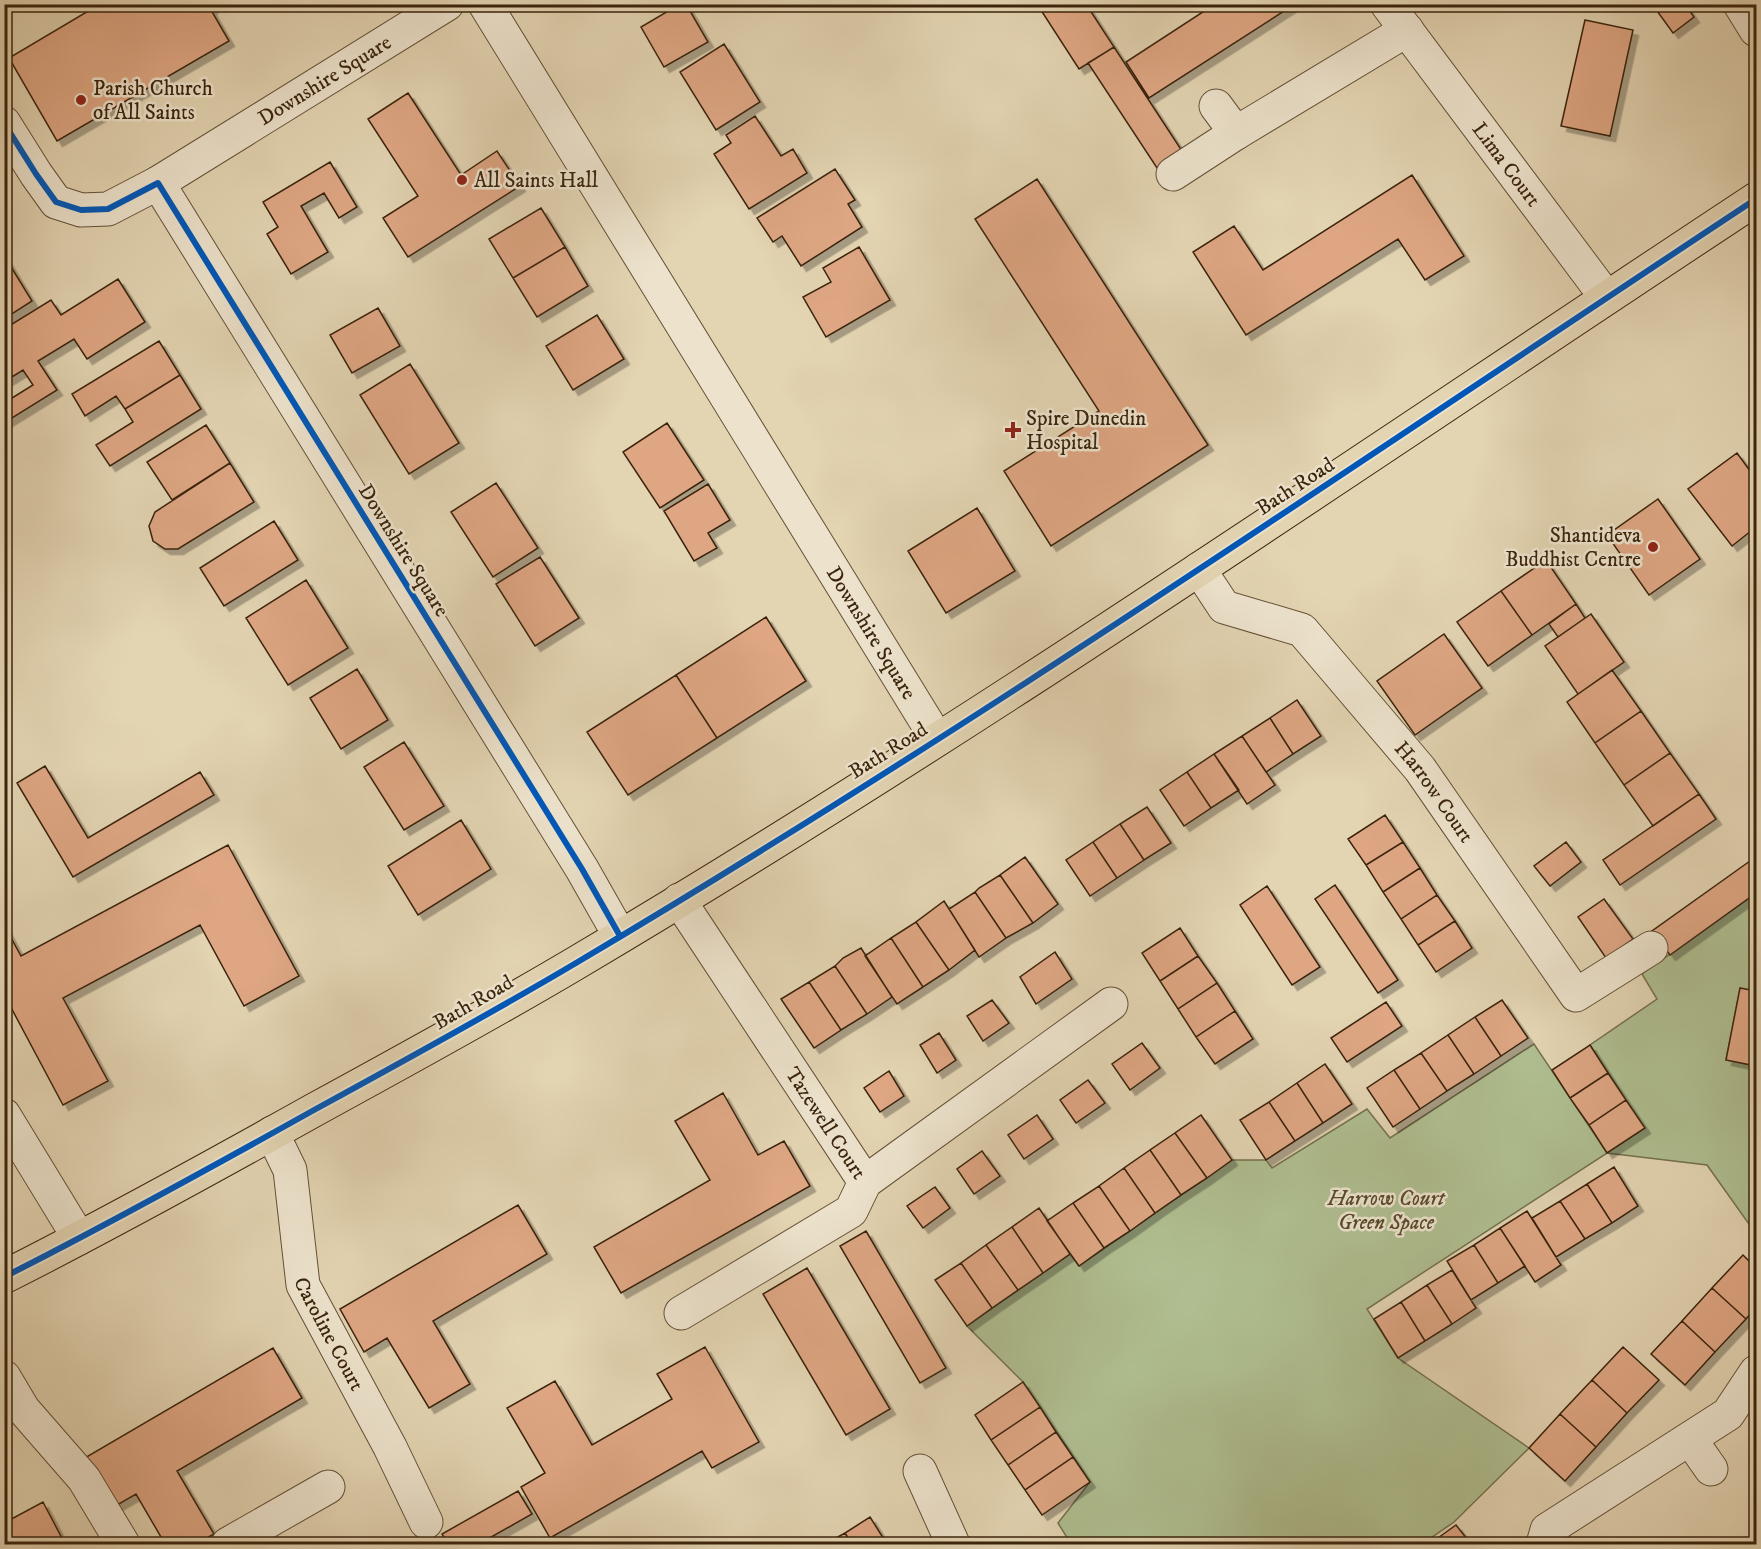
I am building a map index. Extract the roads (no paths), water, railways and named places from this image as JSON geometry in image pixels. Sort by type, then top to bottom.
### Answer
[{"type":"main road","name":"Bath Road","points":[[4,1277],[409,1058],[679,900],[937,739],[1199,569],[1756,199]]},
{"type":"street","name":"Downshire Square","points":[[447,4],[158,183],[582,869],[620,936]]},
{"type":"street","name":"Downshire Square","points":[[485,4],[937,739]]},
{"type":"street","name":"Lima Court","points":[[1387,4],[1606,297]]},
{"type":"street","points":[[1740,4],[1756,30]]},
{"type":"street","points":[[1173,174],[1236,133],[1407,30]]},
{"type":"street","points":[[1216,106],[1236,133]]},
{"type":"street","points":[[4,123],[56,202],[81,210],[108,209],[158,183]]},
{"type":"street","name":"Harrow Court","points":[[1199,569],[1224,607],[1302,630],[1420,769],[1576,995],[1651,948]]},
{"type":"street","name":"Tazewell Court","points":[[679,900],[865,1182],[1111,1004]]},
{"type":"street","points":[[4,1115],[79,1238]]},
{"type":"street","name":"Caroline Court","points":[[272,1134],[290,1170],[303,1285],[390,1447],[426,1522]]},
{"type":"street","points":[[681,1313],[851,1211],[865,1182]]},
{"type":"street","points":[[1545,1537],[1728,1414],[1756,1372]]},
{"type":"street","points":[[4,1377],[23,1409],[84,1479],[123,1545]]},
{"type":"street","points":[[1690,1439],[1711,1468]]},
{"type":"street","points":[[920,1471],[953,1545]]},
{"type":"street","points":[[228,1545],[328,1487]]},
{"type":"place","name":"Parish Church of All Saints","points":[[81,100]]},
{"type":"place","name":"All Saints Hall","points":[[462,180]]},
{"type":"place","name":"Spire Dunedin Hospital","points":[[1013,430]]},
{"type":"place","name":"Shantideva Buddhist Centre","points":[[1653,547]]},
{"type":"park label","name":"Harrow Court Green Space","points":[[1386,1210]]}]
